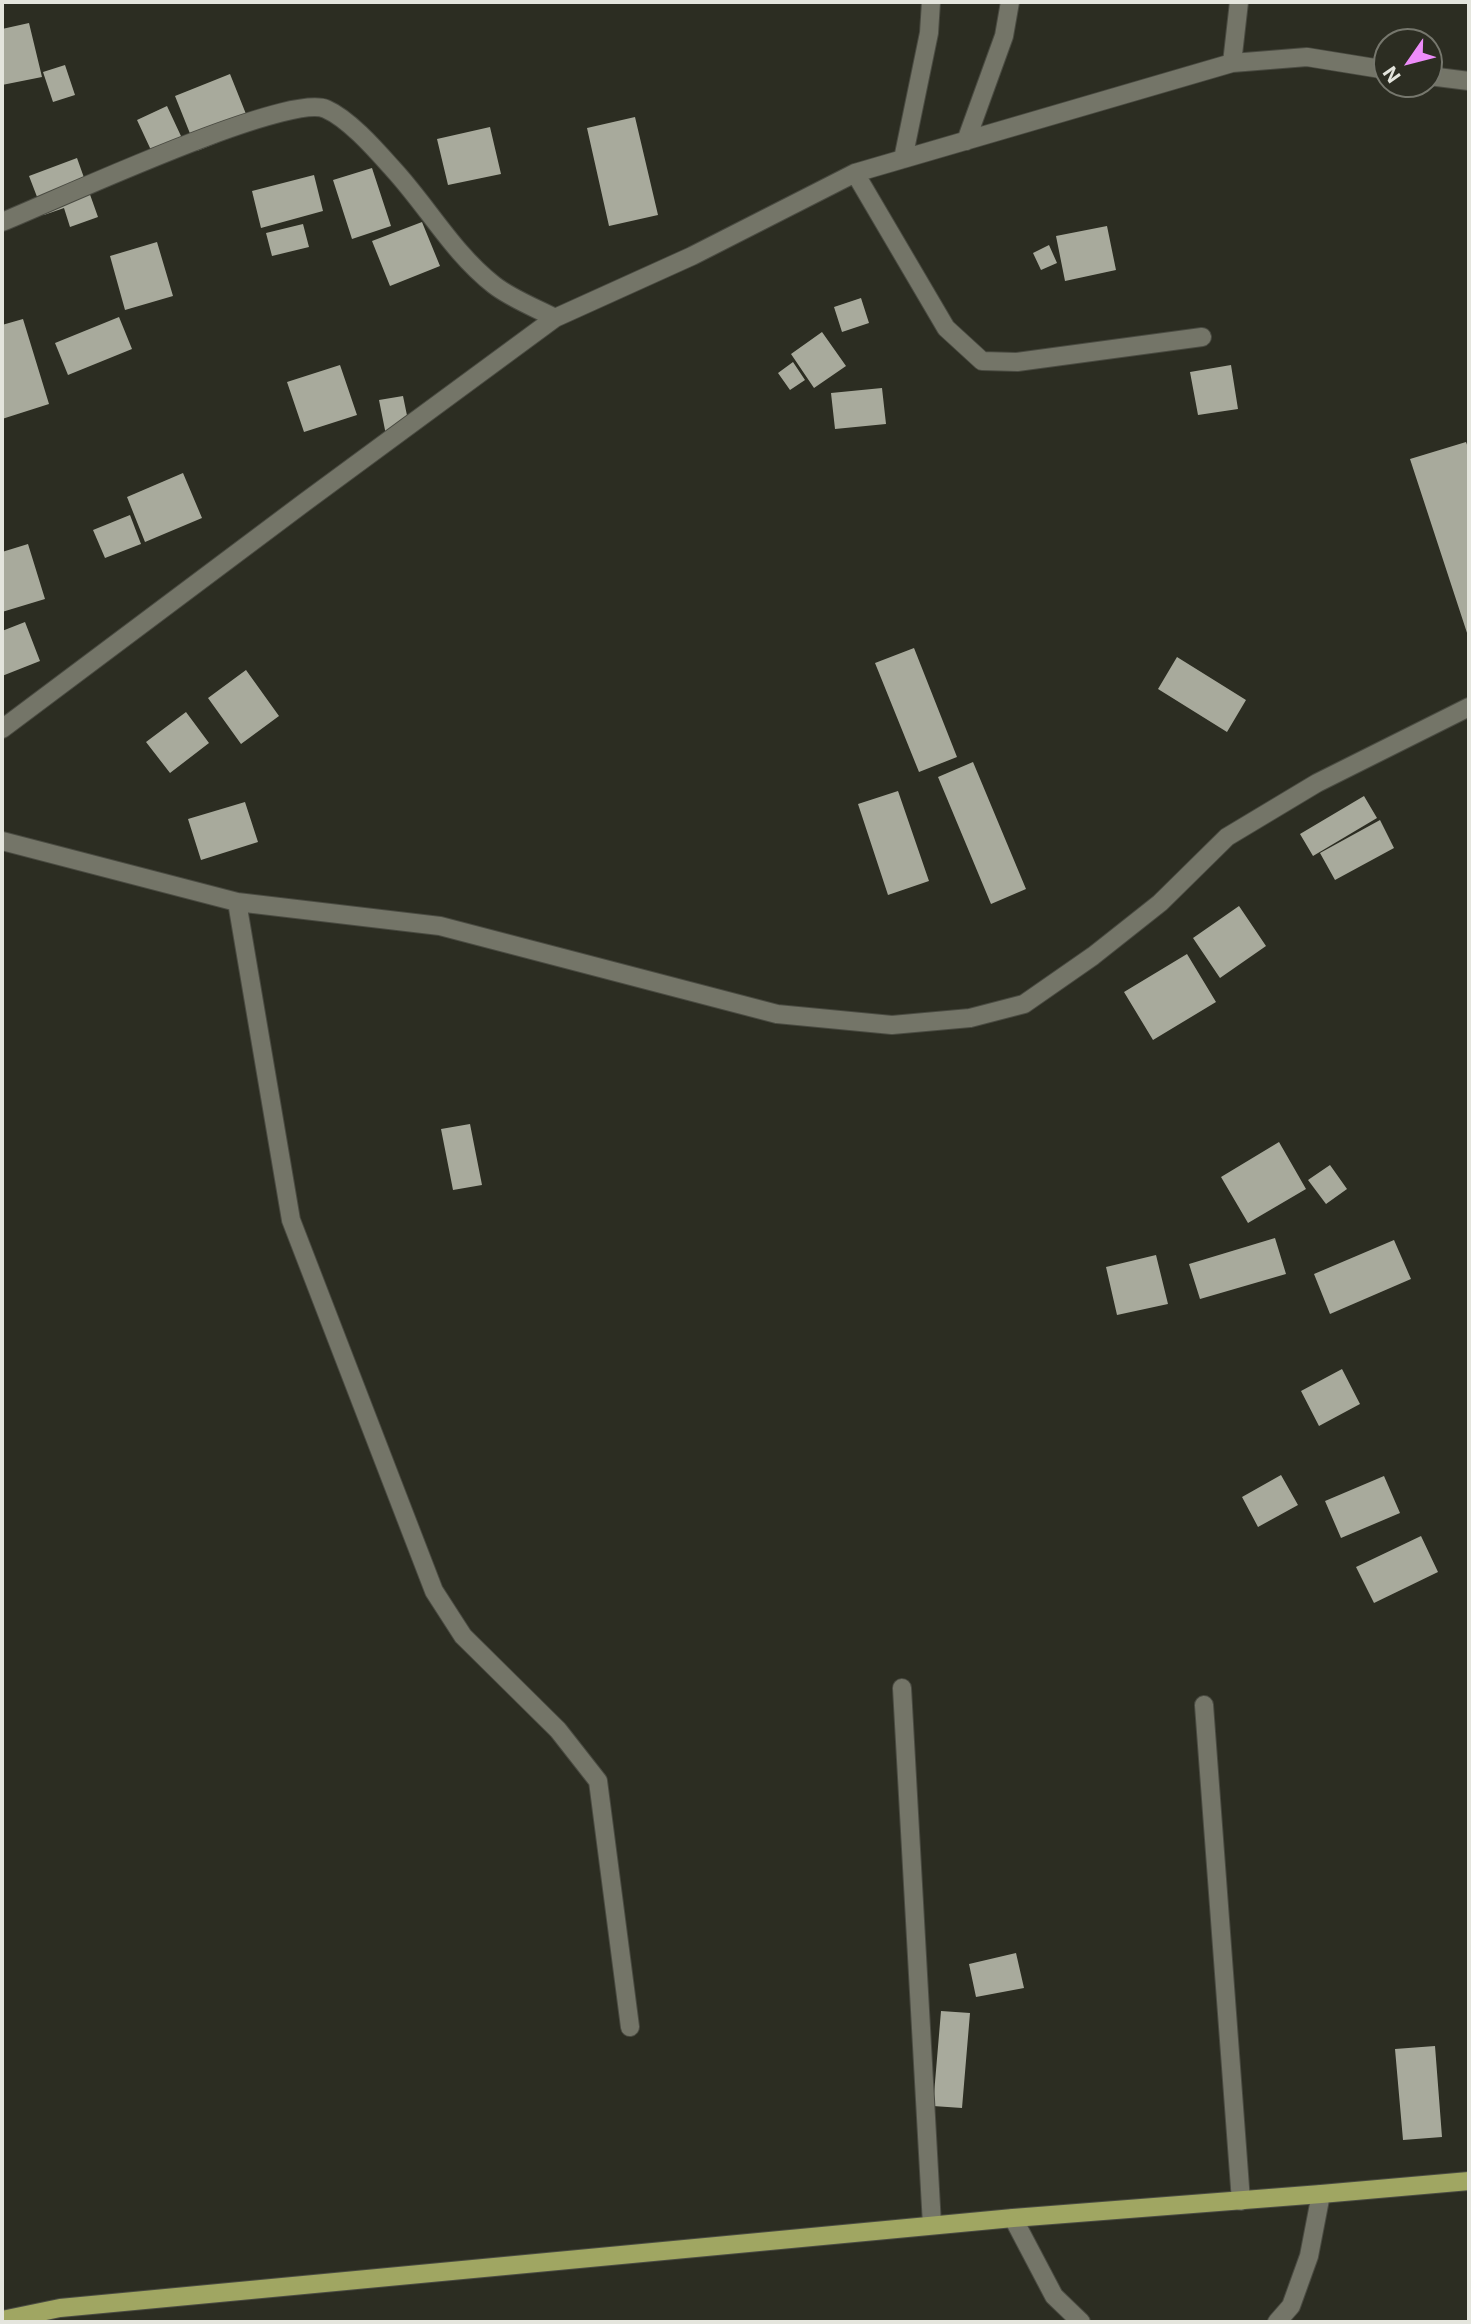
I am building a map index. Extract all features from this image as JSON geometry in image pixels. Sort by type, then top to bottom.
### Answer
[{"type":"main road","points":[[2,2320],[60,2308],[933,2225],[1469,2181]]},
{"type":"street","points":[[903,159],[929,33],[931,2]]},
{"type":"street","points":[[966,141],[1004,36],[1010,2]]},
{"type":"street","points":[[1232,63],[1239,2]]},
{"type":"street","points":[[2,729],[555,318],[692,256],[855,173],[1232,63],[1307,57],[1373,68]]},
{"type":"street","points":[[1443,78],[1469,81]]},
{"type":"street","points":[[2,222],[128,167],[237,127],[301,107],[324,107],[345,121],[395,170],[450,243],[495,286],[555,318]]},
{"type":"street","points":[[855,173],[946,328],[982,361],[1017,362],[1202,337]]},
{"type":"street","points":[[2,841],[237,902],[440,926],[777,1014],[892,1025],[970,1018],[1024,1004],[1063,977],[1160,903],[1227,837],[1317,783],[1469,707]]},
{"type":"street","points":[[237,902],[291,1220],[434,1591],[463,1636],[558,1730],[598,1782],[630,2027]]},
{"type":"street","points":[[902,1688],[933,2225]]},
{"type":"street","points":[[1204,1705],[1241,2201]]},
{"type":"street","points":[[1277,2322],[1291,2306],[1308,2256],[1321,2194]]},
{"type":"street","points":[[1013,2218],[1054,2297],[1080,2322]]},
{"type":"building","points":[[29,23],[42,77],[2,85],[2,29]]},
{"type":"building","points":[[65,65],[75,95],[53,102],[43,72]]},
{"type":"building","points":[[230,74],[252,129],[197,151],[175,96]]},
{"type":"building","points":[[167,106],[187,149],[157,163],[137,120]]},
{"type":"building","points":[[635,117],[658,215],[609,226],[587,128]]},
{"type":"building","points":[[490,127],[501,174],[448,185],[437,139]]},
{"type":"building","points":[[77,158],[98,217],[70,227],[64,208],[44,215],[29,176]]},
{"type":"building","points":[[372,168],[391,226],[352,239],[333,180]]},
{"type":"building","points":[[314,175],[323,211],[261,228],[252,191]]},
{"type":"building","points":[[422,222],[440,266],[390,286],[372,241]]},
{"type":"building","points":[[303,224],[309,247],[272,256],[266,233]]},
{"type":"building","points":[[1107,226],[1116,270],[1065,281],[1056,236]]},
{"type":"building","points":[[157,242],[173,296],[125,310],[110,256]]},
{"type":"building","points":[[1049,245],[1057,263],[1041,270],[1033,253]]},
{"type":"building","points":[[861,298],[869,323],[842,332],[834,307]]},
{"type":"building","points":[[119,317],[132,349],[68,375],[55,343]]},
{"type":"building","points":[[23,319],[49,404],[2,419],[2,325]]},
{"type":"building","points":[[822,332],[846,366],[814,388],[791,354]]},
{"type":"building","points":[[793,362],[805,380],[790,390],[778,373]]},
{"type":"building","points":[[340,365],[357,415],[304,432],[287,382]]},
{"type":"building","points":[[1231,365],[1238,409],[1198,415],[1190,372]]},
{"type":"building","points":[[882,388],[886,424],[835,429],[831,393]]},
{"type":"building","points":[[403,396],[410,430],[386,435],[379,400]]},
{"type":"building","points":[[1466,442],[1469,450],[1469,639],[1410,459]]},
{"type":"building","points":[[183,473],[202,518],[145,542],[127,497]]},
{"type":"building","points":[[130,515],[141,544],[105,558],[93,530]]},
{"type":"building","points":[[28,544],[45,599],[2,612],[2,552]]},
{"type":"building","points":[[25,622],[40,661],[2,676],[2,631]]},
{"type":"building","points":[[914,648],[957,757],[919,772],[875,663]]},
{"type":"building","points":[[1177,657],[1246,700],[1227,732],[1158,689]]},
{"type":"building","points":[[246,670],[279,716],[241,744],[208,698]]},
{"type":"building","points":[[186,712],[209,743],[170,773],[146,742]]},
{"type":"building","points":[[973,762],[1026,889],[991,904],[938,777]]},
{"type":"building","points":[[898,791],[929,881],[888,895],[858,804]]},
{"type":"building","points":[[1364,796],[1377,818],[1313,856],[1300,834]]},
{"type":"building","points":[[245,802],[258,842],[201,860],[188,819]]},
{"type":"building","points":[[1380,820],[1394,848],[1335,880],[1320,853]]},
{"type":"building","points":[[1239,906],[1266,946],[1220,978],[1193,938]]},
{"type":"building","points":[[1187,954],[1216,1002],[1153,1040],[1124,992]]},
{"type":"building","points":[[470,1124],[482,1185],[453,1190],[441,1129]]},
{"type":"building","points":[[1279,1142],[1306,1189],[1248,1223],[1221,1177]]},
{"type":"building","points":[[1330,1165],[1347,1189],[1326,1204],[1308,1180]]},
{"type":"building","points":[[1275,1238],[1286,1274],[1200,1299],[1189,1264]]},
{"type":"building","points":[[1394,1240],[1411,1279],[1330,1314],[1314,1274]]},
{"type":"building","points":[[1156,1255],[1168,1304],[1117,1315],[1106,1267]]},
{"type":"building","points":[[1342,1369],[1360,1404],[1319,1426],[1301,1391]]},
{"type":"building","points":[[1281,1475],[1298,1505],[1258,1527],[1242,1497]]},
{"type":"building","points":[[1384,1476],[1400,1513],[1341,1538],[1325,1501]]},
{"type":"building","points":[[1421,1536],[1438,1572],[1374,1603],[1356,1567]]},
{"type":"building","points":[[1016,1953],[1024,1988],[976,1997],[969,1964]]},
{"type":"building","points":[[941,2011],[970,2013],[962,2108],[933,2106]]},
{"type":"building","points":[[1435,2046],[1442,2137],[1403,2140],[1395,2049]]}]
